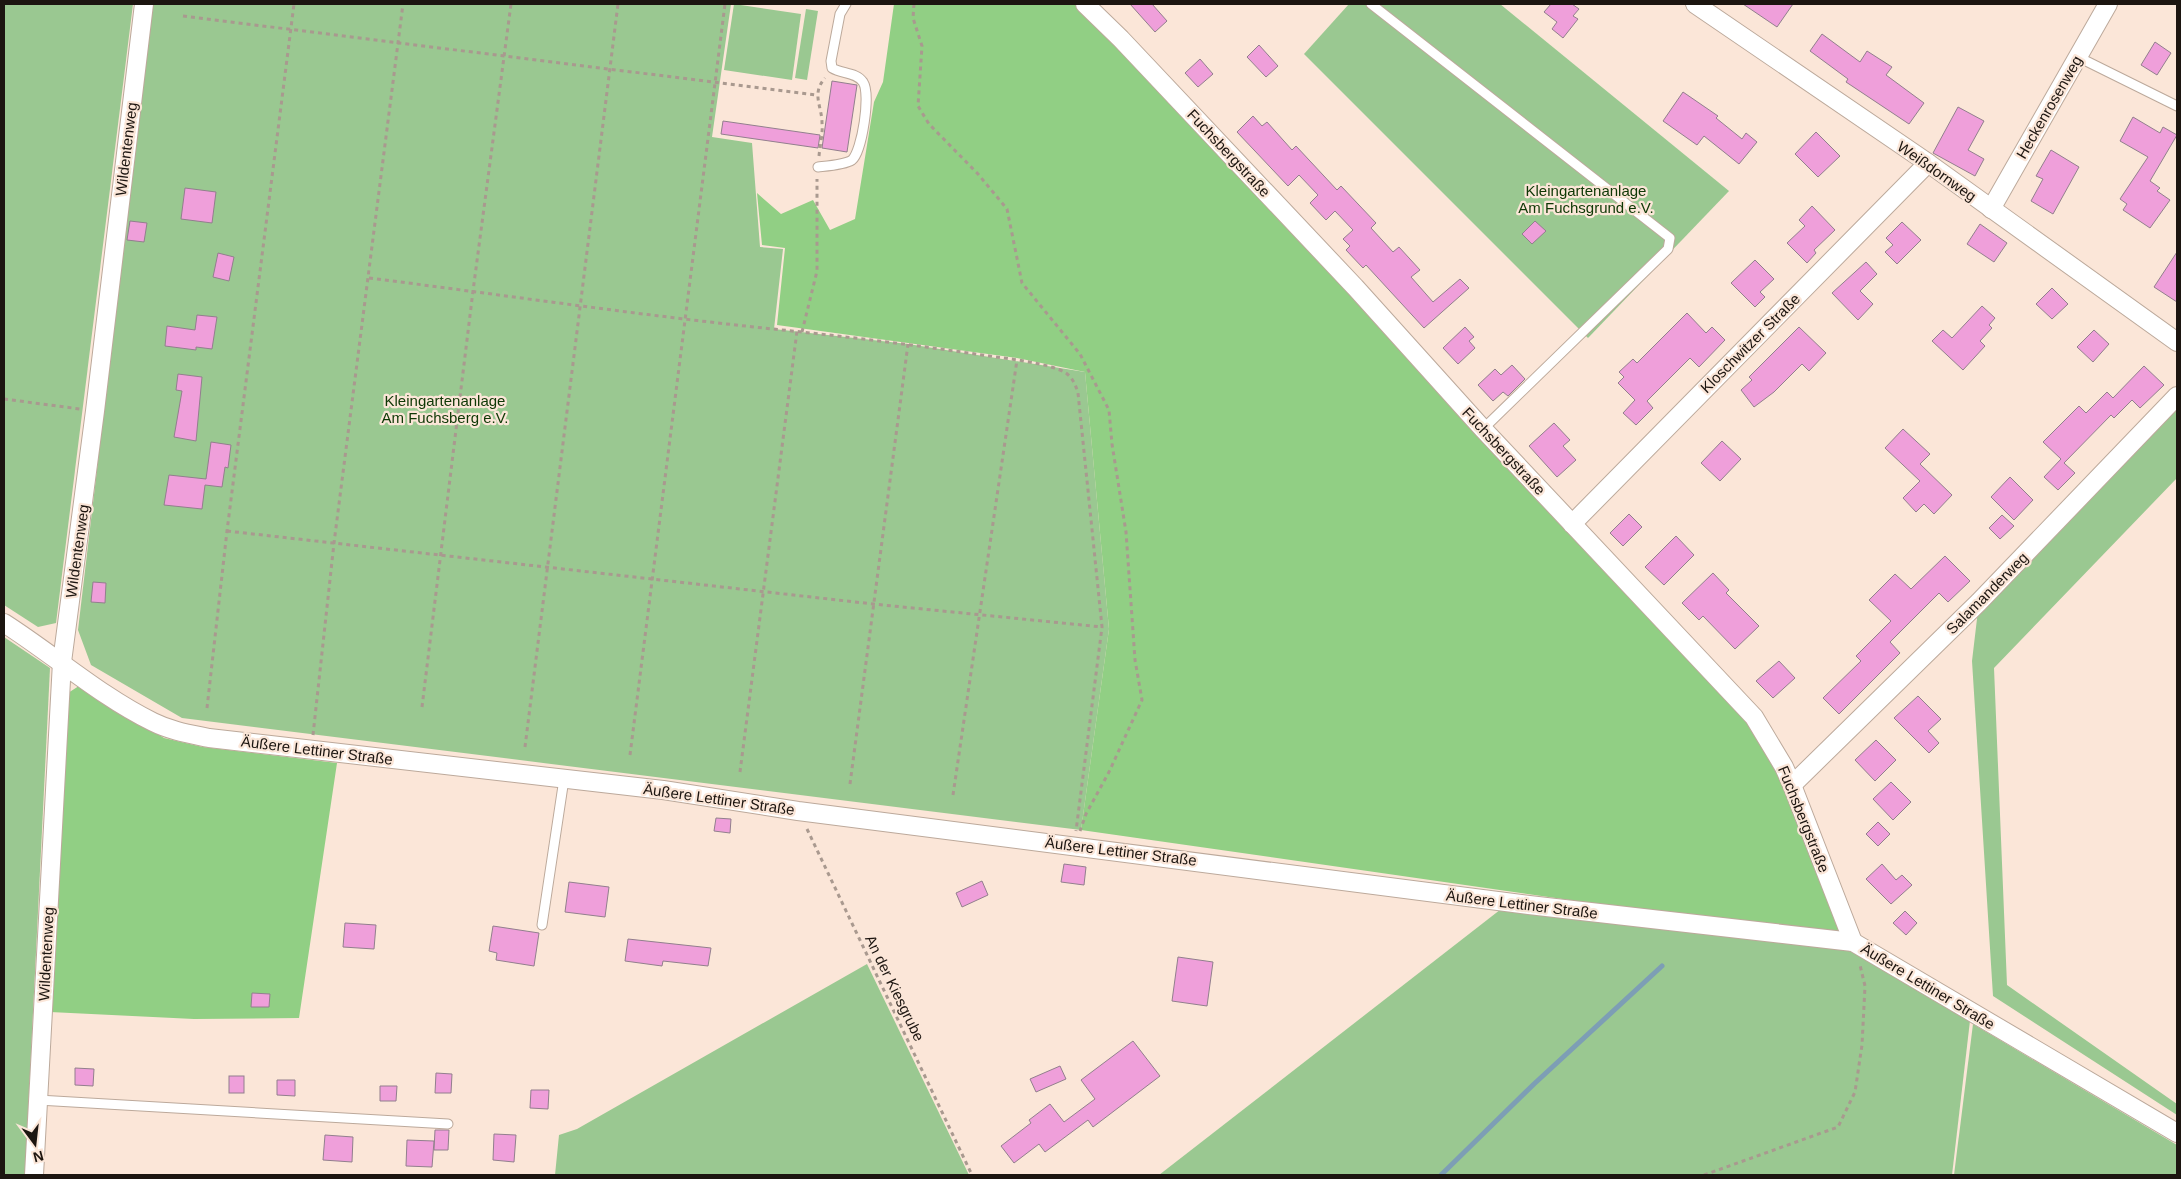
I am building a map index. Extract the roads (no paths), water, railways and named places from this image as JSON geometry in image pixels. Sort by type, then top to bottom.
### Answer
[{"type":"street","name":"Wildentenweg","points":[[34,1175],[62,662],[95,411],[144,4]]},
{"type":"street","name":"Fuchsbergstraße","points":[[1085,4],[1121,39],[1355,287],[1483,429],[1754,717],[1784,767],[1792,785],[1853,942]]},
{"type":"street","name":"Weißdornweg","points":[[1695,4],[1928,163],[2177,342]]},
{"type":"street","name":"Heckenrosenweg","points":[[1991,209],[2108,4]]},
{"type":"street","name":"Kloschwitzer Straße","points":[[1572,524],[1928,163]]},
{"type":"street","name":"Salamanderweg","points":[[1792,785],[1979,602],[2177,396]]},
{"type":"street","name":"Äußere Lettiner Straße","points":[[4,623],[106,693],[154,723],[180,732],[208,738],[663,790],[798,811],[1530,905],[1853,942],[2177,1133]]},
{"type":"lane","points":[[818,167],[850,161],[858,153],[867,101],[866,88],[862,81],[850,73],[832,68],[831,61],[840,14],[846,4]]},
{"type":"lane","points":[[1371,4],[1670,238],[1668,249],[1483,429]]},
{"type":"lane","points":[[2078,57],[2177,106]]},
{"type":"lane","points":[[542,925],[564,779]]},
{"type":"lane","points":[[38,1100],[448,1124]]},
{"type":"waterway","points":[[1441,1175],[1534,1084],[1662,966]]},
{"type":"park label","name":"Kleingartenanlage Am Fuchsgrund e.V.","points":[[1586,198]]},
{"type":"park label","name":"Kleingartenanlage Am Fuchsberg e.V.","points":[[445,408]]}]
